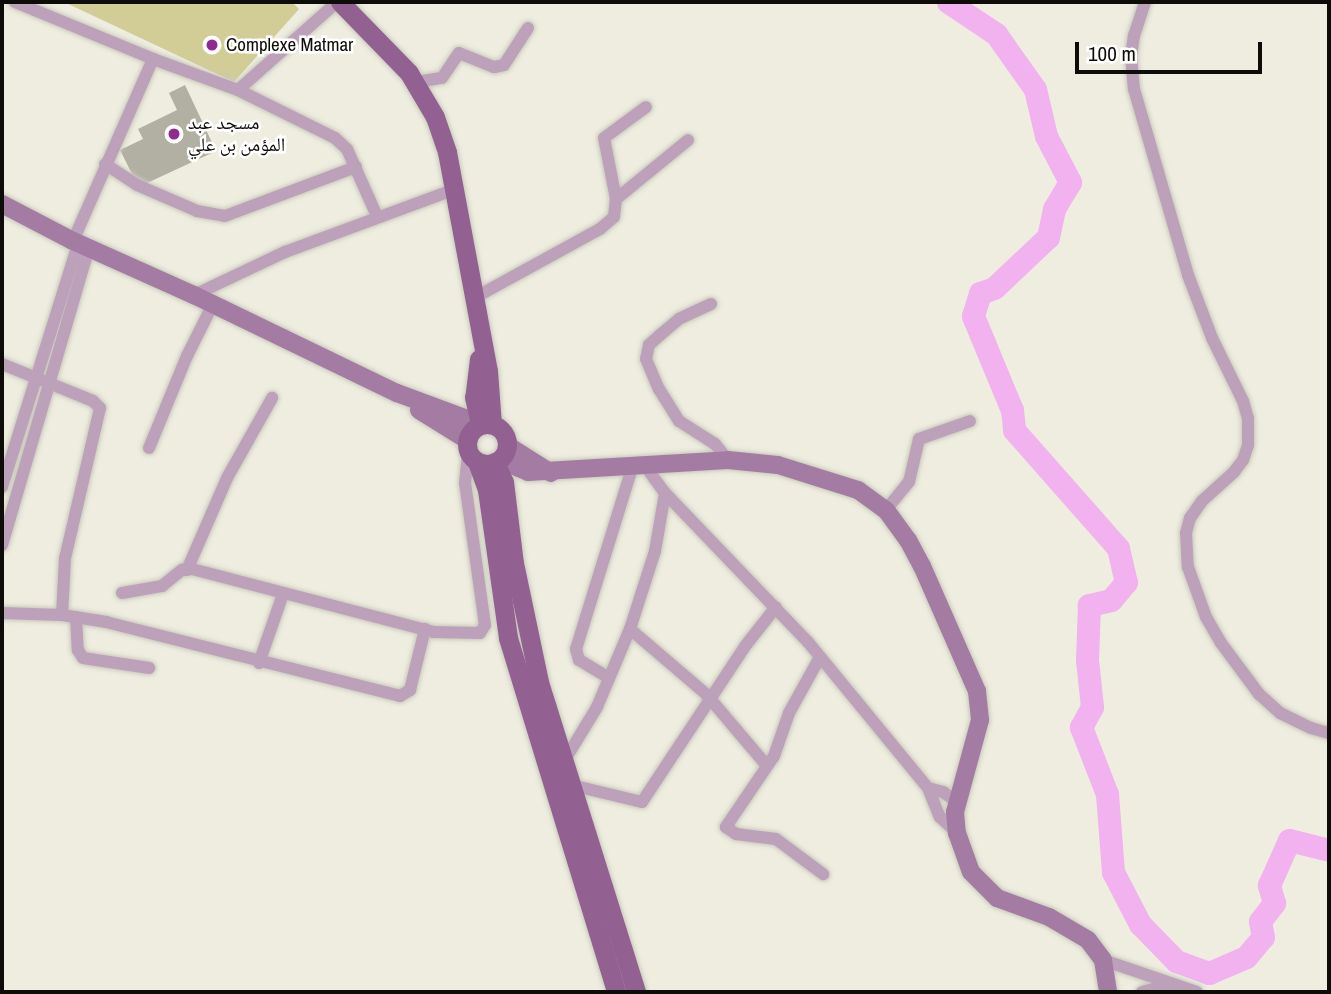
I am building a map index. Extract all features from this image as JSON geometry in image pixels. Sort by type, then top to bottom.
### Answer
[{"type":"main road","points":[[338,2],[416,82],[435,117],[447,152],[480,340],[474,397],[485,444],[486,490],[501,530],[539,682],[563,763],[561,785]]},
{"type":"main road","points":[[2,204],[80,244],[194,295],[397,393],[465,418],[485,444],[528,472],[728,460],[778,465],[858,490],[886,510],[917,558],[977,691],[980,720],[956,801],[957,833],[971,872],[986,891],[997,898],[1068,926],[1087,940],[1103,960],[1108,992]]},
{"type":"main road","points":[[501,530],[508,638],[561,785],[611,944],[636,992]]},
{"type":"main road","points":[[611,944],[616,992]]},
{"type":"street","points":[[15,2],[153,59],[237,90],[335,138],[347,149],[377,216]]},
{"type":"street","points":[[237,90],[338,2]]},
{"type":"street","points":[[1145,2],[1134,35],[1131,56],[1134,89],[1188,275],[1208,328],[1239,390],[1248,418],[1248,445],[1243,460],[1202,501],[1190,518],[1186,533],[1188,567],[1216,634],[1259,694],[1280,713],[1311,728],[1329,733]]},
{"type":"street","points":[[416,82],[442,78],[460,53],[494,67],[504,65],[528,28]]},
{"type":"street","points":[[2,487],[104,164],[153,59]]},
{"type":"street","points":[[474,299],[600,229],[616,213],[617,199],[603,142],[605,135],[646,107]]},
{"type":"street","points":[[617,199],[688,140]]},
{"type":"street","points":[[104,164],[137,184],[197,211],[225,216],[356,167]]},
{"type":"street","points":[[194,295],[285,252],[453,190]]},
{"type":"street","points":[[2,545],[6,515],[48,382],[80,244]]},
{"type":"street","points":[[149,448],[187,356],[213,304]]},
{"type":"street","points":[[711,304],[679,319],[660,335],[649,345],[646,359],[659,389],[679,421],[715,444],[728,460]]},
{"type":"street","points":[[2,364],[93,401],[100,408],[65,558],[62,615]]},
{"type":"street","points":[[122,593],[162,586],[187,570],[227,478],[272,398]]},
{"type":"street","points":[[886,510],[909,482],[919,439],[970,421]]},
{"type":"street","points":[[187,570],[451,635],[480,633],[485,628],[465,483],[485,444]]},
{"type":"street","points":[[610,678],[579,660],[576,649],[639,467],[776,607],[820,657],[928,788],[940,817],[957,833]]},
{"type":"street","points":[[563,763],[597,707],[630,629],[655,551],[665,493]]},
{"type":"street","points":[[260,663],[283,594]]},
{"type":"street","points":[[561,785],[641,803],[746,645],[776,607]]},
{"type":"street","points":[[2,613],[76,617],[260,663],[405,695],[410,690],[425,629]]},
{"type":"street","points":[[76,617],[78,650],[83,658],[149,668]]},
{"type":"street","points":[[630,629],[675,666],[767,766]]},
{"type":"street","points":[[820,657],[789,713],[774,755],[728,822],[727,830],[776,839],[823,874]]},
{"type":"street","points":[[928,788],[943,792],[956,801]]},
{"type":"street","points":[[1103,960],[1135,969],[1168,985],[1197,992]]},
{"type":"street","points":[[1142,992],[1168,985]]},
{"type":"shaded area","name":"Complexe Matmar","points":[[64,2],[292,2],[299,9],[234,82]]},
{"type":"building","name":"مسجد عبد المؤمن بن علي","points":[[185,85],[216,151],[145,184],[132,174],[120,150],[143,139],[138,129],[177,110],[169,93]]},
{"type":"waterway","points":[[948,2],[996,34],[1035,89],[1046,136],[1070,182],[1054,209],[1048,237],[994,288],[980,293],[973,316],[1012,410],[1014,430],[1118,548],[1126,582],[1111,600],[1089,605],[1087,660],[1092,707],[1081,727],[1107,794],[1113,872],[1140,924],[1176,961],[1209,973],[1246,957],[1263,937],[1260,921],[1274,903],[1269,885],[1289,840],[1329,850]]},
{"type":"place","name":"Complexe Matmar","points":[[212,45]]},
{"type":"place","name":"مسجد عبد المؤمن بن علي","points":[[174,134]]}]
